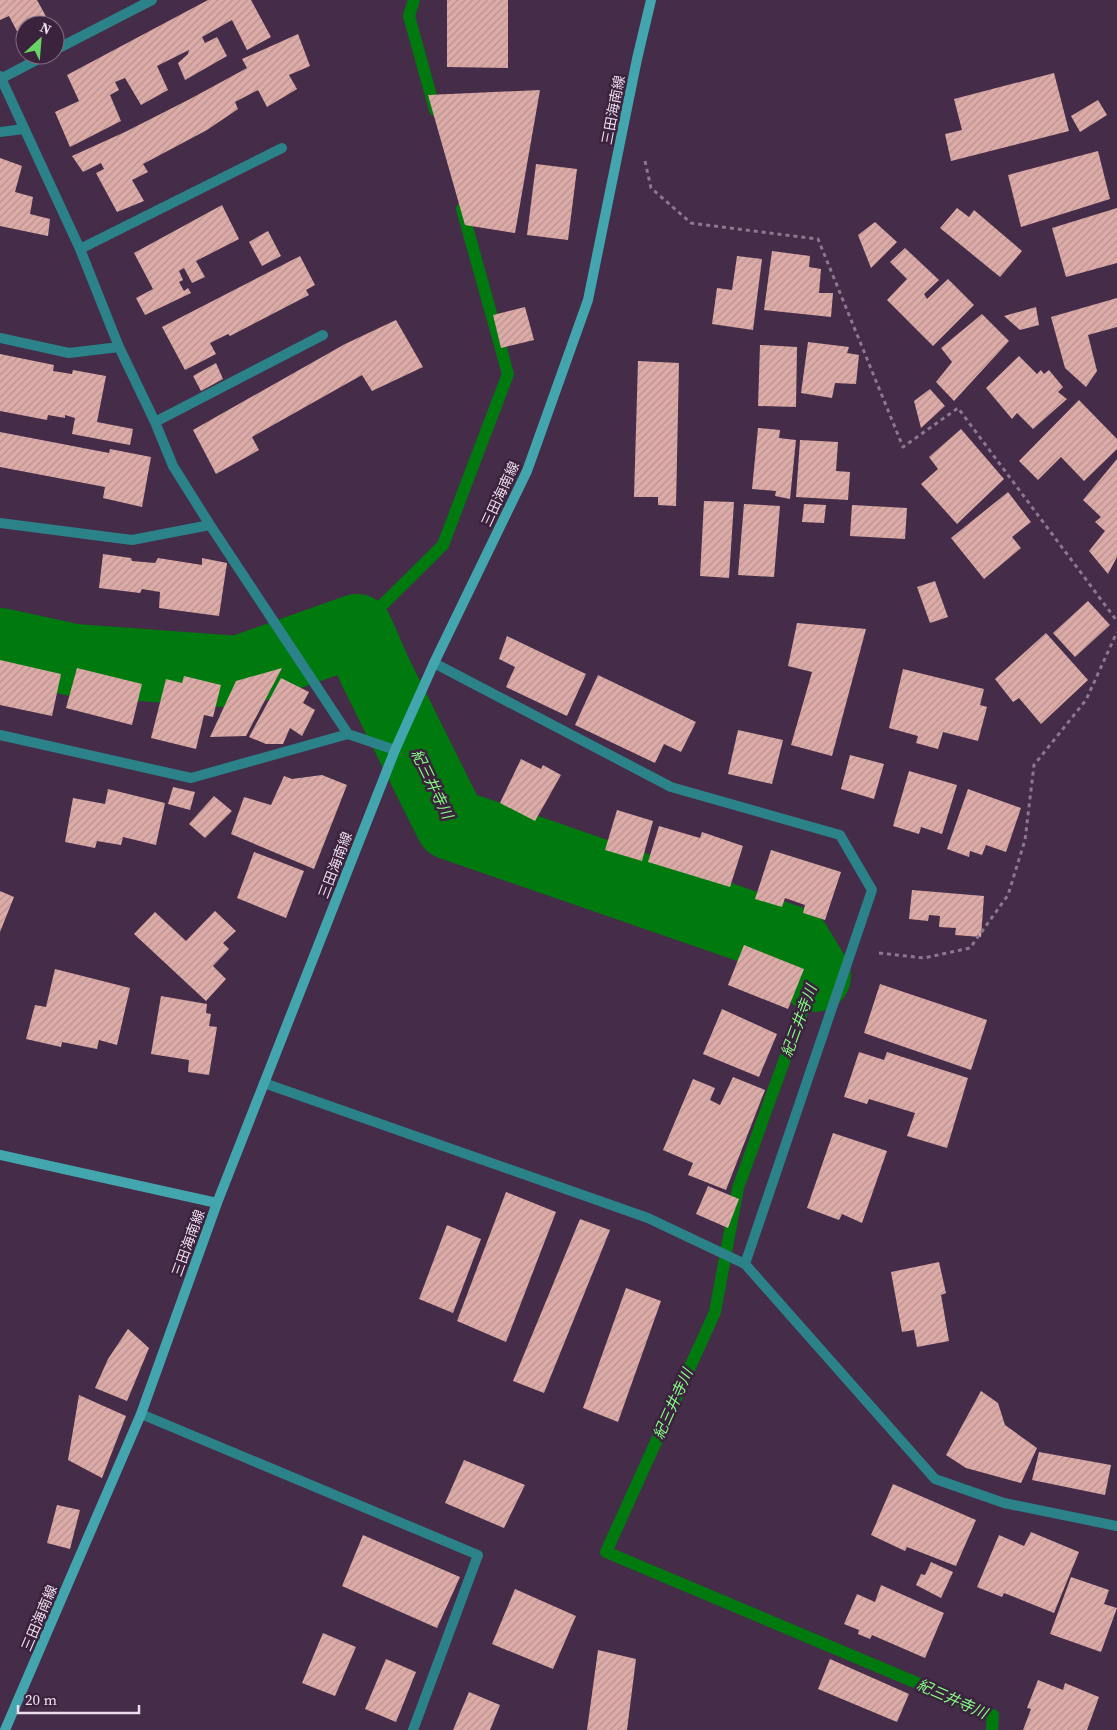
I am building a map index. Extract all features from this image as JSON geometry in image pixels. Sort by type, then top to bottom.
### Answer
[{"type":"main road","name":"三田海南線","points":[[5,1730],[141,1414],[217,1203],[395,750],[434,663],[527,471],[588,300],[651,0]]},
{"type":"main road","points":[[0,1155],[217,1203]]},
{"type":"street","points":[[65,45],[152,0]]},
{"type":"street","points":[[26,65],[1,77],[80,249],[119,347],[155,422],[173,466],[348,734]]},
{"type":"street","points":[[0,132],[24,129]]},
{"type":"street","points":[[80,249],[282,148]]},
{"type":"street","points":[[155,422],[323,336]]},
{"type":"street","points":[[0,338],[69,353],[119,347]]},
{"type":"street","points":[[0,523],[132,540],[210,525]]},
{"type":"street","points":[[434,663],[672,787],[840,835],[872,890],[746,1264]]},
{"type":"street","points":[[0,735],[191,778],[348,734],[395,750]]},
{"type":"street","points":[[264,1083],[648,1218],[746,1264],[935,1479],[1004,1503],[1117,1526]]},
{"type":"street","points":[[141,1414],[478,1555],[413,1730]]},
{"type":"path","points":[[621,141],[645,161],[651,188],[691,223],[818,239],[903,447],[958,408],[1117,621]]},
{"type":"path","points":[[853,950],[924,958],[970,948],[1008,895],[1024,840],[1034,765],[1086,700],[1117,632]]},
{"type":"building","points":[[0,0],[37,0],[45,15],[15,15],[15,27],[9,16],[0,20]]},
{"type":"building","points":[[208,0],[251,0],[271,37],[247,50],[232,20],[202,37],[205,43],[217,37],[227,56],[185,80],[178,63],[188,54],[189,50],[157,66],[168,90],[141,105],[125,78],[115,82],[119,90],[110,95],[121,121],[70,147],[55,112],[79,101],[67,75]]},
{"type":"building","points":[[447,0],[508,0],[508,68],[447,67]]},
{"type":"building","points":[[298,34],[310,66],[289,75],[297,89],[267,107],[258,90],[235,102],[238,109],[207,130],[143,164],[148,172],[132,180],[144,201],[117,212],[96,173],[104,169],[101,163],[83,172],[72,156],[190,99],[247,68],[242,59]]},
{"type":"building","points":[[1054,73],[1069,131],[951,161],[945,134],[962,130],[954,99]]},
{"type":"building","points":[[540,90],[515,233],[465,225],[428,95]]},
{"type":"building","points":[[1098,100],[1107,115],[1080,132],[1071,116]]},
{"type":"building","points":[[1098,151],[1110,199],[1021,227],[1008,175]]},
{"type":"building","points":[[0,158],[22,166],[15,192],[33,197],[30,214],[50,219],[48,236],[0,226]]},
{"type":"building","points":[[536,164],[577,169],[568,240],[527,235]]},
{"type":"building","points":[[222,205],[239,239],[196,261],[205,277],[192,283],[184,268],[179,271],[183,280],[179,282],[184,291],[188,288],[191,293],[145,315],[136,298],[153,289],[134,253]]},
{"type":"building","points":[[957,208],[969,217],[974,210],[1022,251],[1000,277],[940,228]]},
{"type":"building","points":[[1117,208],[1117,263],[1066,277],[1052,228]]},
{"type":"building","points":[[875,222],[897,242],[871,268],[858,235]]},
{"type":"building","points":[[268,231],[281,256],[262,266],[249,242]]},
{"type":"building","points":[[905,248],[939,280],[924,294],[927,299],[948,279],[974,305],[933,346],[887,300],[907,279],[890,262]]},
{"type":"building","points":[[772,251],[810,256],[809,267],[821,269],[819,293],[833,293],[831,317],[764,310]]},
{"type":"building","points":[[300,256],[315,285],[306,290],[309,295],[230,336],[228,334],[210,343],[216,354],[185,370],[162,327]]},
{"type":"building","points":[[737,256],[762,259],[753,330],[712,324],[717,288],[732,290]]},
{"type":"building","points":[[1117,298],[1117,327],[1088,335],[1097,371],[1086,387],[1065,368],[1051,317]]},
{"type":"building","points":[[525,307],[534,340],[501,348],[493,315]]},
{"type":"building","points":[[1036,307],[1039,325],[1020,330],[1004,316]]},
{"type":"building","points":[[982,314],[1009,341],[954,401],[936,382],[952,362],[941,348]]},
{"type":"building","points":[[396,320],[423,367],[372,391],[362,375],[252,437],[259,450],[216,474],[193,430],[345,344]]},
{"type":"building","points":[[808,342],[849,347],[847,353],[859,355],[856,384],[835,383],[832,398],[801,393]]},
{"type":"building","points":[[760,345],[797,347],[796,407],[758,406]]},
{"type":"building","points":[[0,354],[54,365],[53,371],[72,374],[73,370],[106,376],[97,422],[133,429],[130,445],[72,434],[75,418],[65,415],[65,418],[48,415],[47,420],[0,411]]},
{"type":"building","points":[[1019,356],[1037,374],[1041,370],[1044,374],[1049,370],[1063,387],[1058,392],[1067,399],[1033,429],[1017,413],[1012,419],[986,388]]},
{"type":"building","points":[[638,361],[679,363],[676,506],[658,505],[658,497],[634,497]]},
{"type":"building","points":[[216,363],[223,379],[201,391],[193,376]]},
{"type":"building","points":[[930,389],[945,406],[921,428],[914,401]]},
{"type":"building","points":[[1079,400],[1117,439],[1117,449],[1084,481],[1061,457],[1038,480],[1019,461]]},
{"type":"building","points":[[758,428],[780,430],[779,438],[796,440],[790,499],[775,496],[776,491],[752,489]]},
{"type":"building","points":[[961,429],[1004,479],[957,524],[921,484],[938,469],[929,457]]},
{"type":"building","points":[[0,432],[109,453],[110,449],[151,457],[142,507],[103,498],[105,487],[0,467]]},
{"type":"building","points":[[800,440],[838,442],[836,471],[850,472],[848,500],[796,497]]},
{"type":"building","points":[[1117,459],[1117,557],[1108,574],[1089,551],[1105,531],[1095,522],[1101,517],[1083,500]]},
{"type":"building","points":[[1008,492],[1031,522],[1012,537],[1021,548],[984,579],[951,538]]},
{"type":"building","points":[[704,501],[734,502],[729,578],[700,576]]},
{"type":"building","points":[[744,504],[780,506],[774,577],[738,575]]},
{"type":"building","points":[[804,504],[826,505],[824,523],[802,522]]},
{"type":"building","points":[[852,505],[907,508],[905,539],[850,536]]},
{"type":"building","points":[[103,554],[131,558],[132,561],[155,563],[158,558],[202,565],[202,558],[227,563],[219,616],[159,608],[160,592],[142,589],[140,593],[99,588]]},
{"type":"building","points":[[935,581],[948,617],[930,623],[917,587]]},
{"type":"building","points":[[1088,601],[1110,625],[1075,657],[1053,633]]},
{"type":"building","points":[[797,623],[866,629],[832,756],[791,745],[812,672],[788,666]]},
{"type":"building","points":[[1046,633],[1088,680],[1041,724],[1019,698],[1013,702],[995,679]]},
{"type":"building","points":[[507,636],[586,674],[567,716],[506,687],[515,667],[499,659]]},
{"type":"building","points":[[0,660],[61,674],[52,716],[0,705]]},
{"type":"building","points":[[77,668],[142,684],[132,725],[66,708]]},
{"type":"building","points":[[282,668],[246,736],[210,737],[236,681]]},
{"type":"building","points":[[903,669],[984,689],[980,705],[987,707],[978,741],[943,732],[938,749],[916,743],[918,736],[889,728]]},
{"type":"building","points":[[598,675],[696,722],[681,752],[664,744],[655,763],[575,725]]},
{"type":"building","points":[[184,676],[221,685],[213,717],[204,715],[196,749],[151,738],[166,679],[182,683]]},
{"type":"building","points":[[281,678],[309,692],[303,703],[315,710],[302,736],[290,728],[283,744],[266,744],[249,737]]},
{"type":"building","points":[[738,730],[783,740],[772,784],[728,774]]},
{"type":"building","points":[[850,755],[884,764],[874,799],[841,789]]},
{"type":"building","points":[[521,759],[541,769],[543,765],[561,775],[535,821],[500,803]]},
{"type":"building","points":[[909,771],[957,785],[942,834],[921,827],[919,834],[893,826]]},
{"type":"building","points":[[322,775],[347,785],[314,869],[231,834],[244,797],[271,805],[284,776],[292,779]]},
{"type":"building","points":[[173,787],[195,792],[190,810],[168,804]]},
{"type":"building","points":[[108,789],[165,803],[156,845],[123,837],[121,845],[97,841],[95,848],[65,842],[73,798],[105,804]]},
{"type":"building","points":[[968,789],[1021,808],[1006,852],[986,845],[982,855],[970,851],[969,857],[947,849]]},
{"type":"building","points":[[214,796],[232,811],[205,838],[189,824]]},
{"type":"building","points":[[617,810],[653,821],[642,861],[605,850]]},
{"type":"building","points":[[659,826],[700,838],[702,832],[743,846],[730,887],[648,862]]},
{"type":"building","points":[[771,850],[841,872],[825,920],[803,913],[805,905],[785,898],[782,907],[755,899]]},
{"type":"building","points":[[254,852],[304,871],[286,918],[237,898]]},
{"type":"building","points":[[912,890],[984,896],[981,937],[955,935],[956,928],[939,927],[940,916],[929,915],[928,921],[909,919]]},
{"type":"building","points":[[0,891],[14,897],[0,932]]},
{"type":"building","points":[[215,911],[236,931],[223,943],[229,949],[213,966],[226,979],[206,1001],[134,934],[155,912],[186,941]]},
{"type":"building","points":[[744,945],[804,969],[788,1009],[728,985]]},
{"type":"building","points":[[55,969],[130,988],[117,1045],[99,1040],[97,1049],[62,1042],[61,1047],[26,1039],[35,1005],[46,1007]]},
{"type":"building","points":[[880,984],[987,1020],[971,1070],[864,1033]]},
{"type":"building","points":[[161,996],[207,1004],[206,1013],[211,1014],[209,1026],[217,1027],[209,1075],[188,1072],[189,1060],[151,1054]]},
{"type":"building","points":[[722,1009],[777,1034],[759,1077],[703,1054]]},
{"type":"building","points":[[859,1052],[884,1060],[887,1052],[968,1078],[947,1148],[907,1136],[915,1113],[869,1099],[867,1104],[844,1097]]},
{"type":"building","points":[[733,1077],[765,1090],[726,1190],[688,1175],[693,1163],[663,1150],[693,1079],[715,1088],[710,1100],[720,1105]]},
{"type":"building","points":[[833,1133],[887,1151],[862,1223],[842,1214],[839,1220],[807,1208]]},
{"type":"building","points":[[708,1186],[739,1199],[728,1228],[696,1214]]},
{"type":"building","points":[[506,1192],[556,1212],[506,1342],[457,1321]]},
{"type":"building","points":[[580,1219],[610,1230],[544,1393],[513,1381]]},
{"type":"building","points":[[447,1225],[481,1239],[453,1313],[419,1299]]},
{"type":"building","points":[[939,1262],[946,1293],[941,1295],[949,1341],[917,1347],[914,1330],[902,1332],[891,1272]]},
{"type":"building","points":[[626,1288],[661,1301],[618,1422],[583,1408]]},
{"type":"building","points":[[128,1329],[149,1348],[127,1401],[95,1388],[108,1359]]},
{"type":"building","points":[[981,1391],[998,1403],[1005,1425],[1037,1448],[1021,1483],[966,1468],[946,1455]]},
{"type":"building","points":[[79,1395],[126,1416],[102,1478],[68,1460]]},
{"type":"building","points":[[1039,1452],[1111,1465],[1105,1495],[1032,1480]]},
{"type":"building","points":[[464,1460],[525,1485],[504,1528],[445,1503]]},
{"type":"building","points":[[893,1484],[976,1520],[956,1566],[907,1547],[905,1551],[871,1535]]},
{"type":"building","points":[[57,1505],[80,1510],[70,1549],[47,1543]]},
{"type":"building","points":[[1031,1532],[1079,1552],[1054,1613],[1004,1593],[1002,1597],[977,1587],[999,1535],[1024,1546]]},
{"type":"building","points":[[363,1535],[460,1577],[437,1628],[342,1586]]},
{"type":"building","points":[[931,1562],[953,1572],[941,1598],[916,1585],[921,1574],[925,1575]]},
{"type":"building","points":[[1071,1577],[1109,1590],[1104,1604],[1117,1608],[1101,1652],[1050,1634]]},
{"type":"building","points":[[881,1585],[944,1613],[925,1658],[872,1635],[870,1639],[858,1634],[859,1630],[844,1624],[857,1594],[875,1602]]},
{"type":"building","points":[[515,1589],[576,1616],[553,1669],[492,1644]]},
{"type":"building","points":[[323,1633],[356,1647],[335,1696],[302,1683]]},
{"type":"building","points":[[598,1650],[636,1659],[627,1730],[587,1730]]},
{"type":"building","points":[[386,1659],[416,1672],[396,1722],[365,1709]]},
{"type":"building","points":[[830,1659],[909,1694],[897,1722],[818,1689]]},
{"type":"building","points":[[1038,1680],[1063,1690],[1065,1683],[1099,1697],[1087,1730],[1023,1730],[1031,1709],[1027,1708]]},
{"type":"building","points":[[469,1692],[500,1705],[490,1730],[453,1730]]},
{"type":"waterway","points":[[414,0],[409,16],[435,110]]},
{"type":"waterway","points":[[357,630],[443,545],[508,374],[462,209]]},
{"type":"waterway","name":"紀三井寺川","points":[[0,644],[74,660],[238,672],[357,630],[375,671],[451,824],[795,943],[815,976]]},
{"type":"waterway","name":"紀三井寺川","points":[[815,976],[738,1188],[715,1312],[606,1552],[993,1715],[992,1730]]}]
